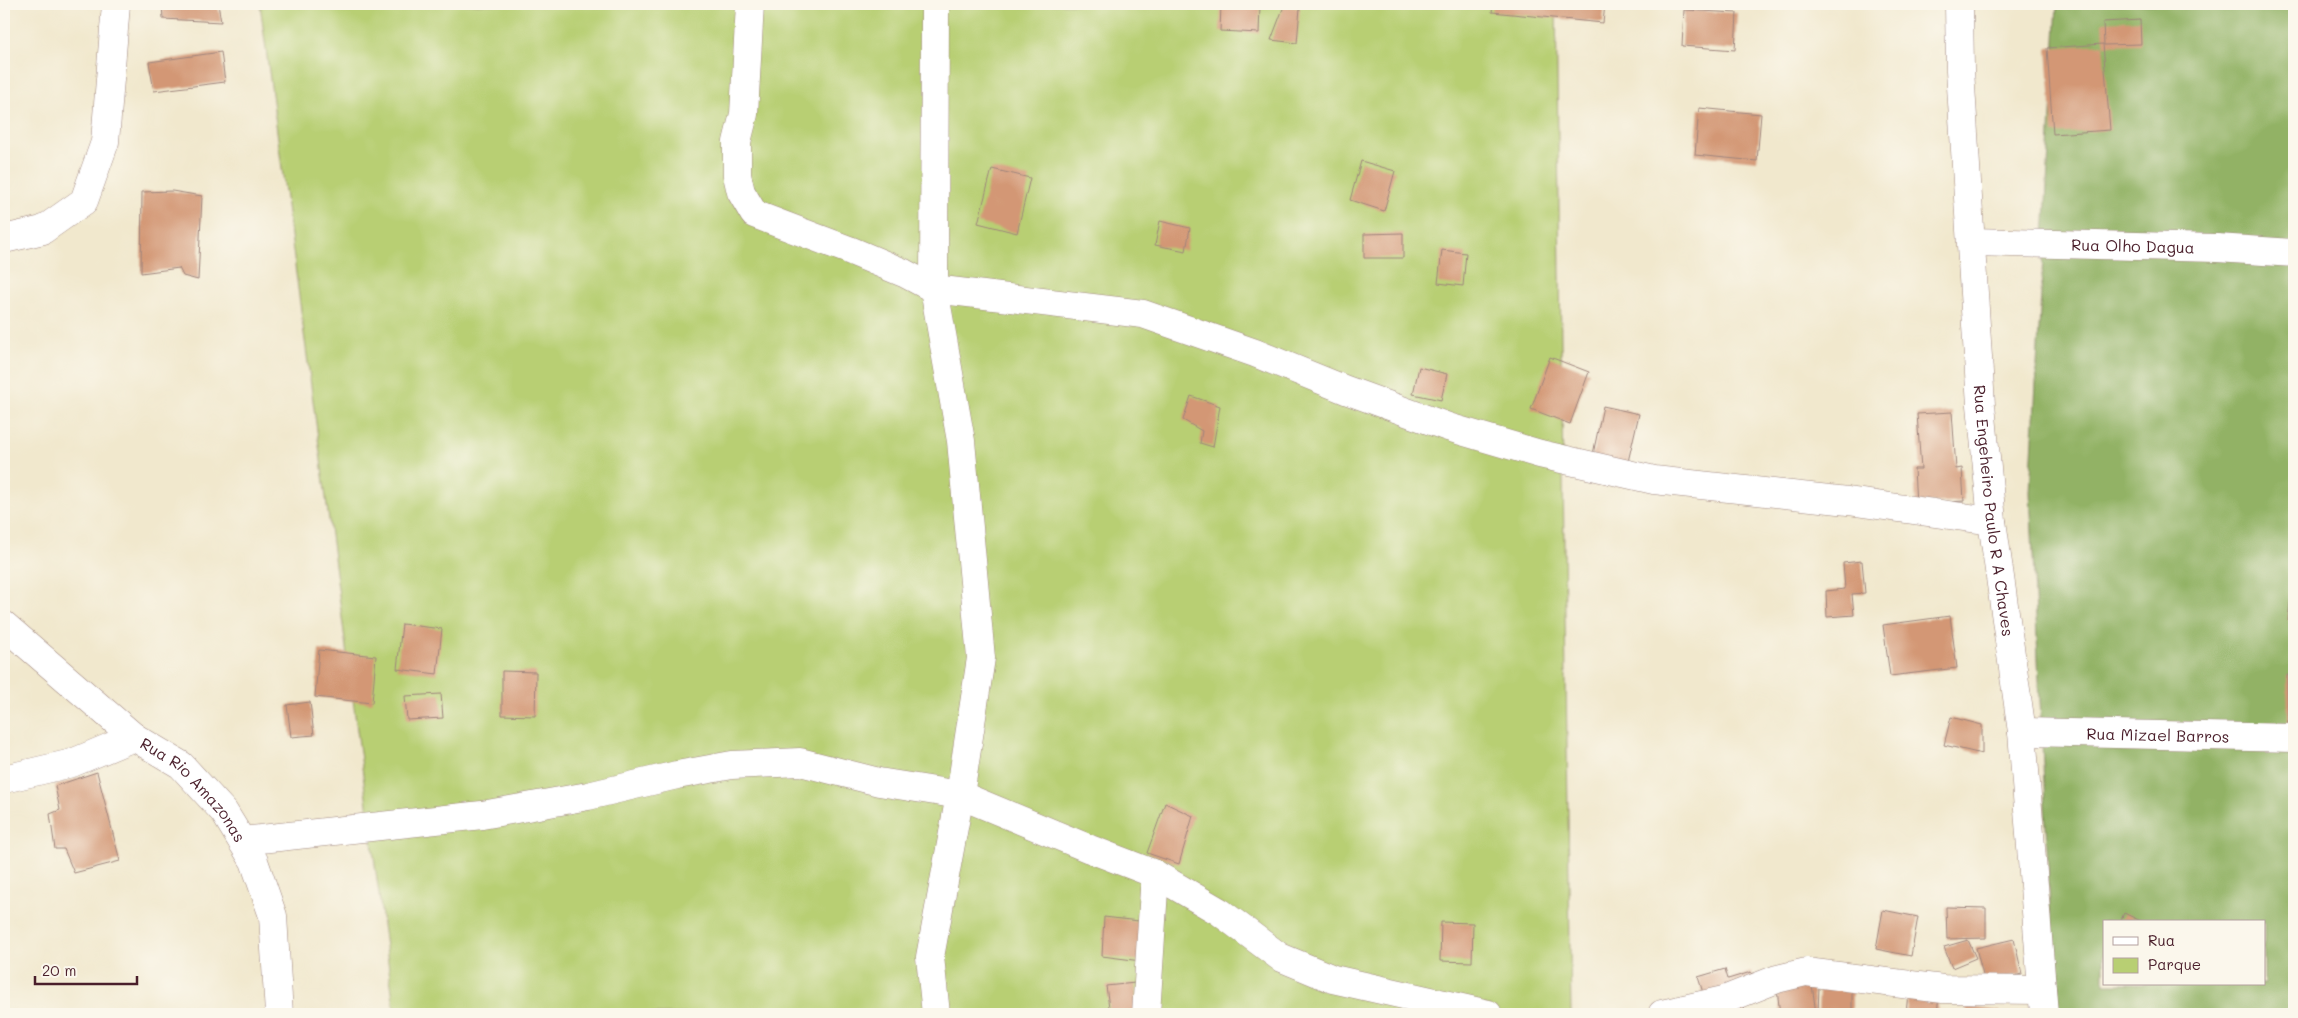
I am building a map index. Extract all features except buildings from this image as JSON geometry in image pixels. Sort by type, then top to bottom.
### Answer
[{"type":"street","points":[[4,239],[43,230],[84,201],[105,142],[116,4]]},
{"type":"street","points":[[750,4],[744,114],[737,142],[737,175],[741,192],[754,214],[849,250],[904,273],[934,289],[1143,314],[1255,352],[1346,390],[1448,427],[1540,454],[1654,480],[1848,501],[1992,521]]},
{"type":"street","points":[[935,4],[934,289],[962,441],[981,658],[960,795],[930,957],[936,1014]]},
{"type":"street","name":"Rua Engeheiro Paulo R A Chaves","points":[[1959,4],[1960,70],[1981,405],[1992,521],[2022,732],[2043,1002]]},
{"type":"street","name":"Rua Olho Dagua","points":[[1972,242],[2216,248],[2294,254]]},
{"type":"street","name":"Rua Rio Amazonas","points":[[4,625],[134,737],[180,765],[224,812],[254,861],[273,916],[279,1014]]},
{"type":"street","name":"Rua Mizael Barros","points":[[2022,732],[2294,738]]},
{"type":"street","points":[[4,779],[72,762],[134,737]]},
{"type":"street","points":[[242,841],[482,814],[588,796],[732,765],[800,762],[879,782],[960,795],[1090,850],[1155,874],[1220,912],[1280,958],[1333,979],[1488,1014]]},
{"type":"street","points":[[1146,1014],[1155,874]]},
{"type":"street","points":[[1662,1014],[1724,1000],[1777,979],[1806,972],[2043,1002]]},
{"type":"green space","points":[[260,4],[1556,4],[1571,1014],[395,1014]]},
{"type":"green space","points":[[2057,4],[2294,4],[2294,1014],[2055,1014],[2030,492]]}]
